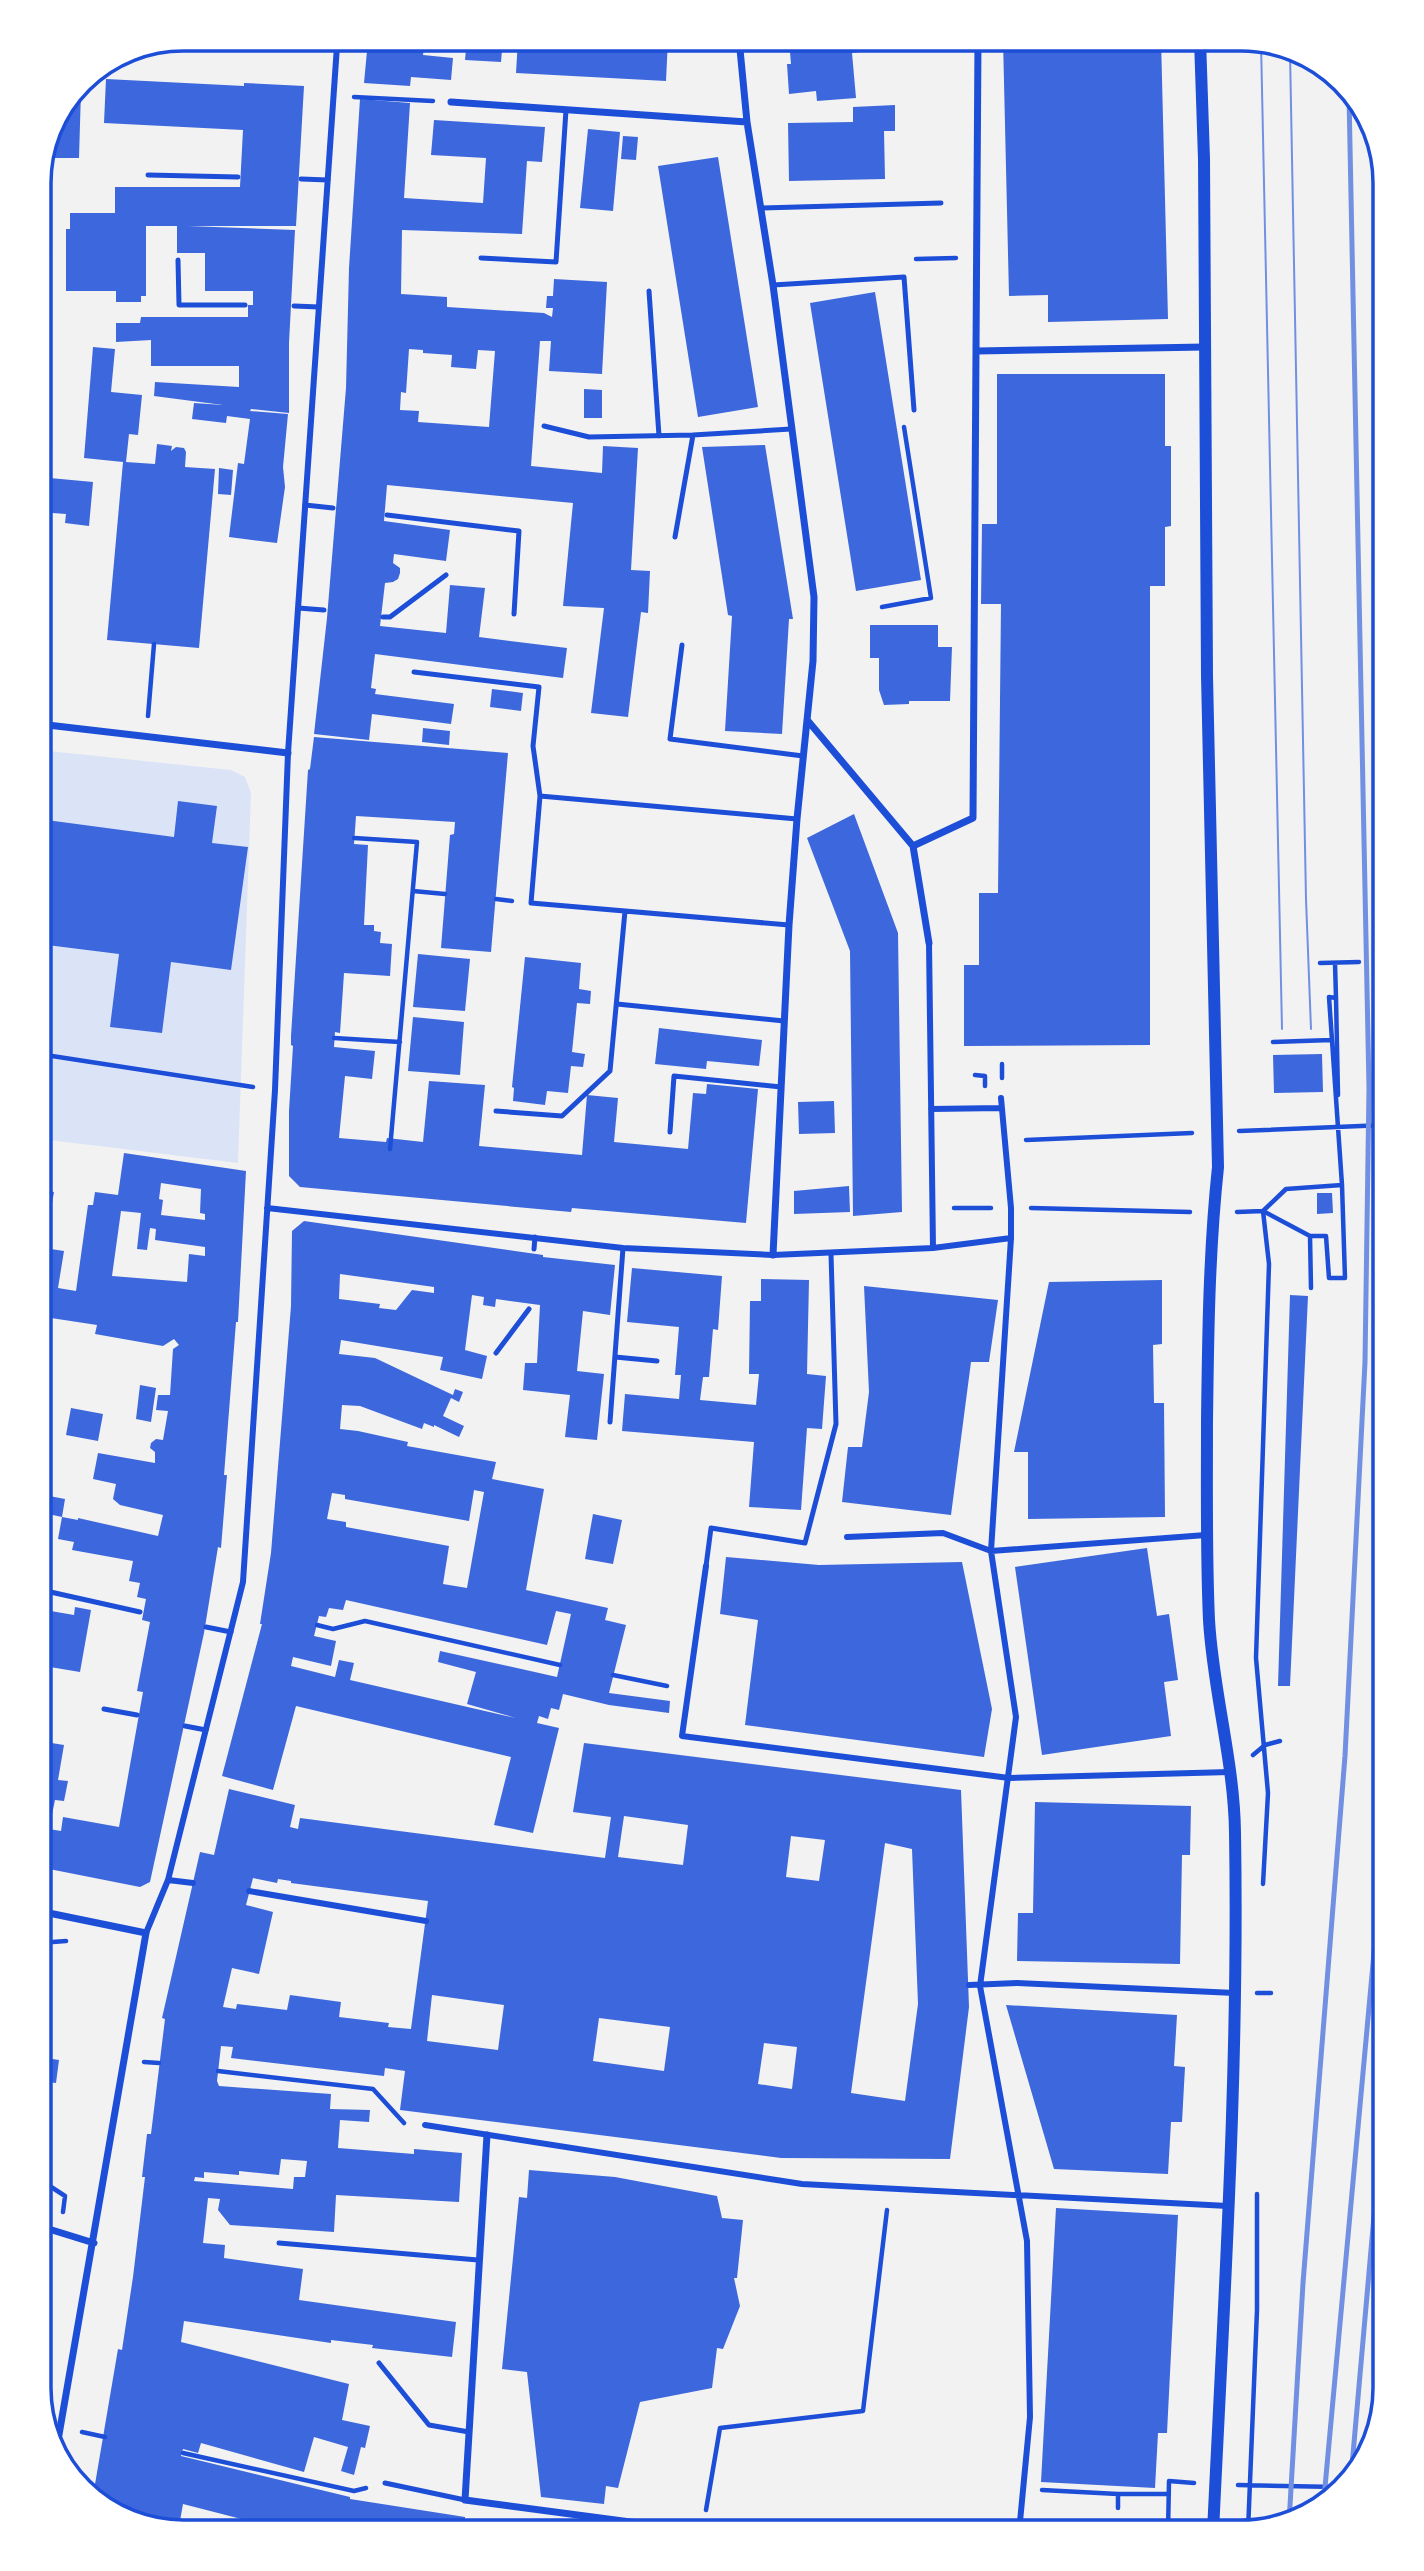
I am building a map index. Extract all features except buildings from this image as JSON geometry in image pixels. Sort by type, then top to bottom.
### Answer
[{"type":"street","points":[[59,2434],[146,1933],[168,1880],[243,1582],[275,1090],[288,753],[336,51]]},
{"type":"street","points":[[740,51],[747,122],[773,285],[814,597],[813,661],[789,925],[773,1255]]},
{"type":"street","points":[[913,846],[973,818],[978,51]]},
{"type":"street","points":[[1200,51],[1204,159],[1208,690],[1218,1167],[1213,1213],[1208,1338],[1206,1535],[1210,1625],[1235,1828],[1235,1993],[1214,2520]]},
{"type":"street","points":[[451,102],[747,122]]},
{"type":"street","points":[[977,351],[1205,347]]},
{"type":"street","points":[[808,721],[913,846],[929,943],[933,1248]]},
{"type":"street","points":[[51,725],[288,753]]},
{"type":"street","points":[[1001,1098],[1011,1208],[1011,1238],[991,1551],[1016,1717],[980,1986],[1027,2241],[1030,2417],[1021,2520]]},
{"type":"street","points":[[931,1109],[1001,1108]]},
{"type":"street","points":[[267,1208],[623,1248],[773,1255],[909,1250],[1011,1238]]},
{"type":"street","points":[[846,1537],[943,1533],[991,1551],[1206,1535]]},
{"type":"street","points":[[706,1566],[682,1736],[1009,1779],[1230,1773]]},
{"type":"street","points":[[168,1880],[193,1883]]},
{"type":"street","points":[[250,1891],[426,1920]]},
{"type":"street","points":[[51,1914],[146,1933]]},
{"type":"street","points":[[969,1985],[1017,1983],[1235,1993]]},
{"type":"street","points":[[425,2125],[802,2184],[1228,2206]]},
{"type":"street","points":[[487,2135],[465,2500],[614,2520]]},
{"type":"street","points":[[51,2231],[94,2243]]},
{"type":"lane","points":[[481,258],[556,262],[566,110]]},
{"type":"lane","points":[[148,175],[238,177]]},
{"type":"lane","points":[[301,179],[328,180]]},
{"type":"lane","points":[[761,208],[941,203]]},
{"type":"lane","points":[[178,260],[178,305],[245,306]]},
{"type":"lane","points":[[773,285],[904,277],[914,410]]},
{"type":"lane","points":[[649,290],[659,436]]},
{"type":"lane","points":[[294,306],[319,307]]},
{"type":"lane","points":[[544,426],[589,437],[693,435],[791,429]]},
{"type":"lane","points":[[675,537],[693,435]]},
{"type":"lane","points":[[305,505],[333,508]]},
{"type":"lane","points":[[387,515],[519,531],[514,614]]},
{"type":"lane","points":[[383,617],[390,617],[446,575]]},
{"type":"lane","points":[[298,608],[324,610]]},
{"type":"lane","points":[[681,645],[670,739],[803,756]]},
{"type":"lane","points":[[414,672],[539,687],[533,746],[540,796],[531,902],[789,925]]},
{"type":"lane","points":[[540,796],[797,818]]},
{"type":"lane","points":[[496,1111],[562,1116],[610,1071],[625,911]]},
{"type":"lane","points":[[617,1004],[784,1021]]},
{"type":"lane","points":[[670,1132],[674,1076],[781,1087]]},
{"type":"lane","points":[[534,1249],[535,1237]]},
{"type":"lane","points":[[610,1422],[623,1248]]},
{"type":"lane","points":[[706,1566],[711,1528],[805,1543],[836,1424],[831,1254]]},
{"type":"lane","points":[[496,1353],[528,1309]]},
{"type":"lane","points":[[615,1357],[657,1361]]},
{"type":"lane","points":[[51,1592],[140,1612]]},
{"type":"lane","points":[[206,1627],[230,1632]]},
{"type":"lane","points":[[104,1709],[136,1715]]},
{"type":"lane","points":[[185,1726],[206,1730]]},
{"type":"lane","points":[[279,2243],[478,2260]]},
{"type":"lane","points":[[379,2364],[429,2425],[469,2432]]},
{"type":"lane","points":[[385,2483],[465,2500]]},
{"type":"path","points":[[333,96],[451,102]]},
{"type":"path","points":[[882,607],[931,598],[904,426],[914,410]]},
{"type":"path","points":[[148,714],[154,644]]},
{"type":"path","points":[[354,838],[417,842],[390,1149]]},
{"type":"path","points":[[413,891],[445,894]]},
{"type":"path","points":[[1335,962],[1338,1127]]},
{"type":"path","points":[[1320,963],[1359,962]]},
{"type":"path","points":[[932,1208],[1213,1213],[1263,1211],[1310,1236],[1326,1236],[1329,1278],[1345,1278],[1342,1185],[1329,997],[1336,998]]},
{"type":"path","points":[[334,1038],[400,1041]]},
{"type":"path","points":[[1273,1042],[1331,1040]]},
{"type":"path","points":[[51,1056],[275,1090]]},
{"type":"path","points":[[1230,1132],[1373,1126]]},
{"type":"path","points":[[1004,1142],[1203,1133]]},
{"type":"path","points":[[1263,1211],[1286,1189],[1342,1185]]},
{"type":"path","points":[[1263,1211],[1269,1264]]},
{"type":"path","points":[[1310,1236],[1311,1288]]},
{"type":"path","points":[[317,1625],[333,1629],[365,1621],[560,1665]]},
{"type":"path","points":[[613,1675],[688,1690]]},
{"type":"path","points":[[218,2071],[373,2089],[402,2123],[425,2125]]},
{"type":"path","points":[[51,2187],[65,2196],[59,2233]]},
{"type":"path","points":[[706,2520],[720,2428],[863,2411],[890,2189]]},
{"type":"path","points":[[183,2453],[354,2491],[385,2483]]},
{"type":"path","points":[[1168,2520],[1169,2481],[1216,2484]]},
{"type":"path","points":[[1268,2486],[1329,2487]]},
{"type":"path","points":[[1025,2489],[1169,2494]]},
{"type":"path","points":[[1118,2494],[1118,2508]]},
{"type":"shaded area","points":[[51,751],[231,770],[245,777],[251,793],[238,1163],[51,1140]]},
{"type":"tram line","points":[[1261,52],[1282,1029]]},
{"type":"tram line","points":[[1290,60],[1306,899],[1311,1029]]},
{"type":"railway","points":[[1290,2511],[1303,2283],[1345,1756],[1365,1362],[1369,1088],[1349,107]]},
{"type":"railway","points":[[1325,2491],[1373,1964]]},
{"type":"railway","points":[[1353,2458],[1373,2227]]}]
